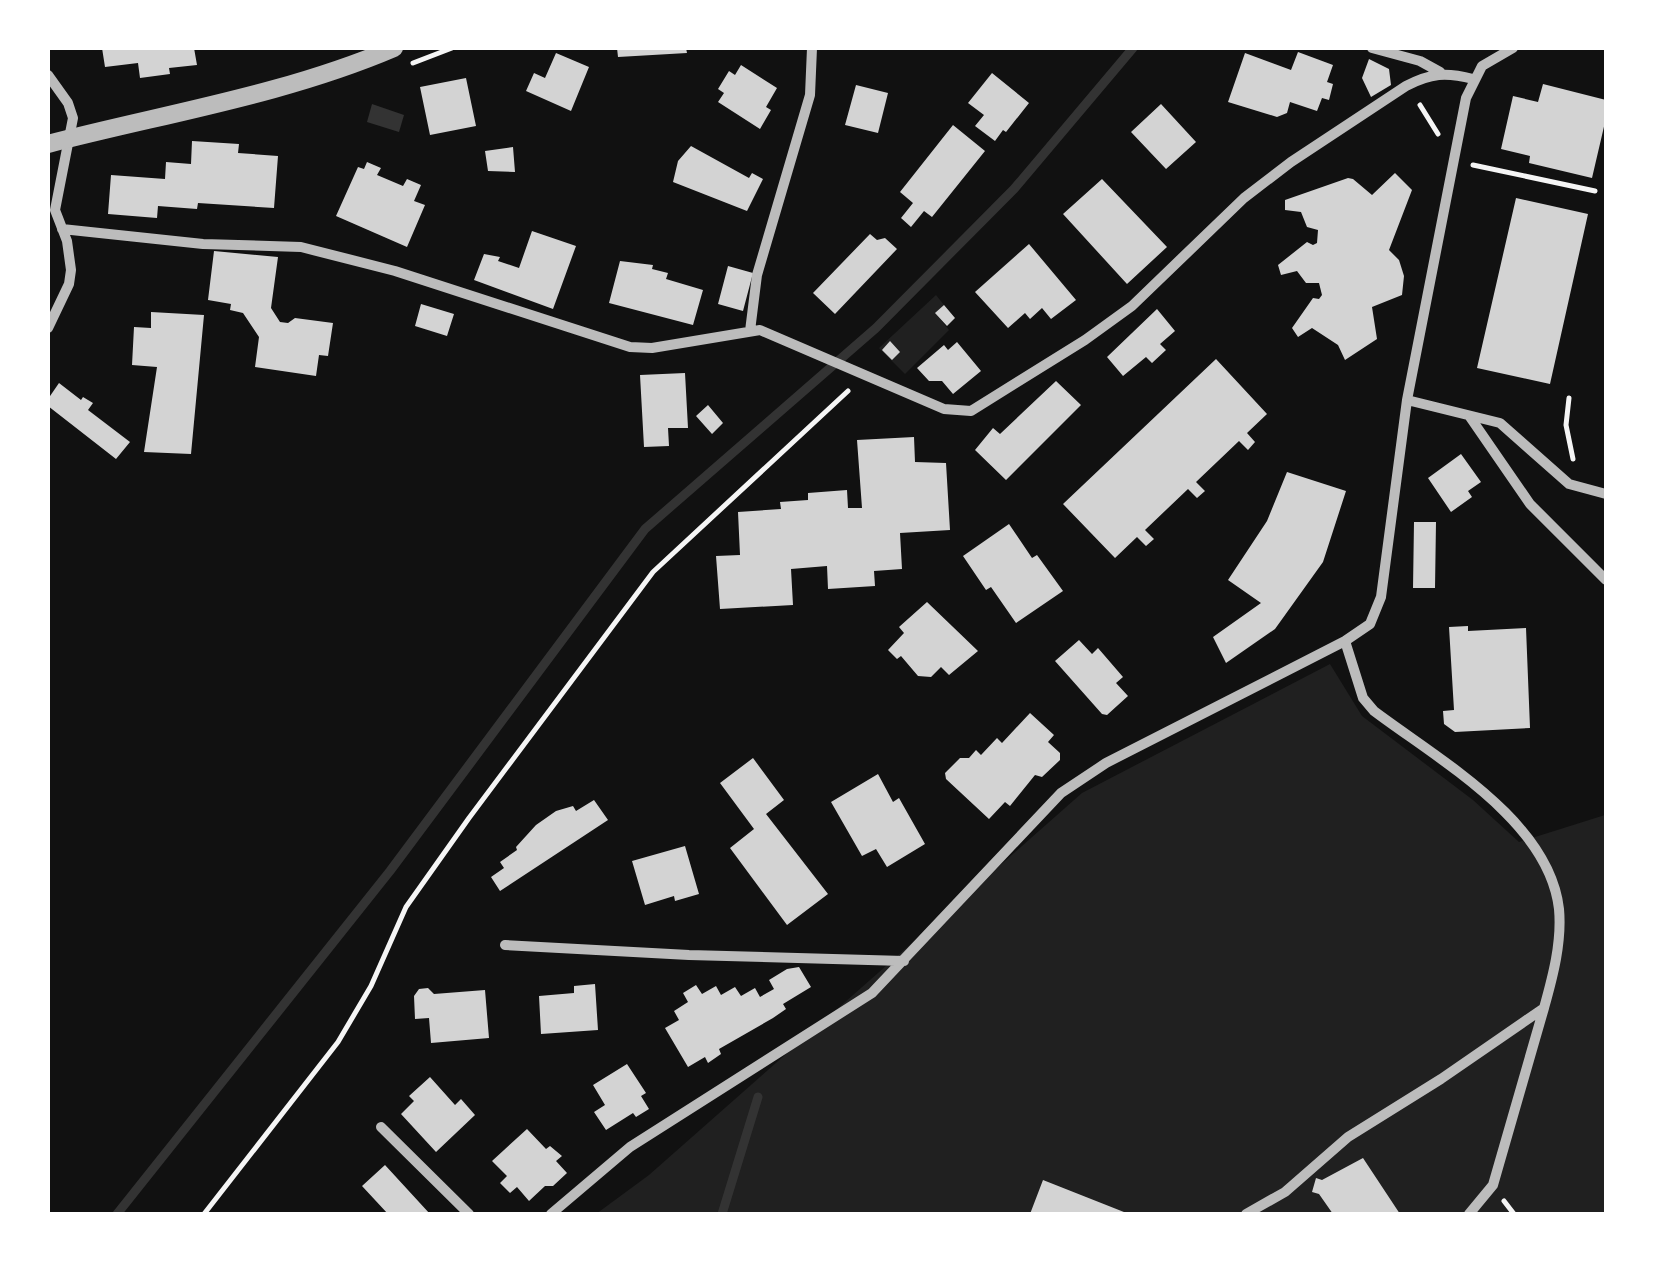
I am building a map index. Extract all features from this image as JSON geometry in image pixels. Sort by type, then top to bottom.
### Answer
[{"type":"street","points":[[48,144],[278,87],[394,48]]},
{"type":"street","points":[[750,331],[757,276],[810,95],[812,48]]},
{"type":"street","points":[[1372,48],[1473,79]]},
{"type":"street","points":[[551,1214],[630,1147],[872,993],[1061,792],[1106,763],[1345,641],[1370,624],[1381,597],[1407,400],[1466,98],[1482,66],[1512,48]]},
{"type":"street","points":[[62,228],[203,244],[301,247],[396,270],[630,347],[707,340],[750,331],[774,334],[944,409],[970,411],[1132,306],[1244,198],[1291,162],[1406,86],[1441,72]]},
{"type":"street","points":[[48,75],[68,103],[73,118],[51,210],[62,228],[72,270],[48,328]]},
{"type":"street","points":[[1407,400],[1500,423],[1569,484],[1606,494]]},
{"type":"street","points":[[1470,417],[1530,504],[1606,580]]},
{"type":"street","points":[[1345,641],[1363,698],[1374,711],[1504,811],[1549,870],[1559,912],[1556,959],[1493,1185],[1470,1214]]},
{"type":"street","points":[[506,945],[904,961]]},
{"type":"street","points":[[1246,1214],[1285,1192],[1348,1138],[1544,1008]]},
{"type":"street","points":[[381,1126],[469,1214]]},
{"type":"path","points":[[1420,105],[1440,139]]},
{"type":"path","points":[[1473,165],[1595,191]]},
{"type":"path","points":[[204,1214],[338,1042],[371,986],[406,907],[653,572],[862,376]]},
{"type":"path","points":[[1570,398],[1568,443],[1584,488]]},
{"type":"shaded area","points":[[372,104],[404,115],[399,132],[367,122]]},
{"type":"shaded area","points":[[936,295],[944,305],[936,314],[949,330],[905,374],[879,348]]},
{"type":"shaded area","points":[[1330,664],[1362,716],[1473,800],[1519,842],[1605,815],[1606,751],[1606,1212],[596,1214],[649,1175],[1082,793]]},
{"type":"building","points":[[102,48],[194,48],[197,65],[169,68],[170,74],[140,78],[138,63],[105,67]]},
{"type":"building","points":[[617,48],[686,48],[687,53],[618,57]]},
{"type":"building","points":[[1298,52],[1333,65],[1327,82],[1333,84],[1329,100],[1322,98],[1317,111],[1290,102],[1287,113],[1277,117],[1228,102],[1245,53],[1291,70]]},
{"type":"building","points":[[556,53],[589,67],[571,111],[526,91],[534,73],[545,78]]},
{"type":"building","points":[[1369,59],[1389,69],[1391,85],[1371,97],[1362,78]]},
{"type":"building","points":[[741,65],[777,88],[760,129],[718,102],[724,93],[718,89],[729,71],[735,75]]},
{"type":"building","points":[[992,73],[1029,103],[995,141],[975,126],[984,115],[968,103]]},
{"type":"building","points":[[466,78],[476,126],[430,135],[420,87]]},
{"type":"building","points":[[1543,84],[1606,100],[1606,118],[1592,178],[1529,163],[1530,156],[1501,149],[1513,96],[1538,102]]},
{"type":"building","points":[[856,85],[888,93],[878,133],[845,125]]},
{"type":"building","points":[[1161,104],[1196,142],[1166,169],[1131,132]]},
{"type":"building","points":[[953,125],[985,151],[932,217],[924,211],[911,227],[901,218],[913,203],[900,192]]},
{"type":"building","points":[[192,141],[239,144],[238,153],[278,156],[274,208],[198,203],[197,209],[158,206],[157,218],[108,214],[111,175],[165,179],[166,162],[191,164]]},
{"type":"building","points":[[691,146],[749,178],[752,173],[763,179],[747,211],[673,182],[678,161]]},
{"type":"building","points":[[513,147],[515,172],[488,171],[485,151]]},
{"type":"building","points":[[367,162],[381,168],[377,175],[403,186],[407,179],[421,185],[414,201],[425,205],[407,247],[336,216],[358,167],[364,169]]},
{"type":"building","points":[[1395,173],[1412,190],[1389,250],[1399,260],[1404,276],[1402,295],[1372,307],[1377,339],[1345,360],[1338,345],[1312,328],[1298,337],[1292,328],[1313,298],[1322,295],[1319,283],[1306,283],[1297,271],[1281,275],[1278,265],[1307,242],[1317,243],[1318,230],[1307,227],[1301,212],[1285,210],[1285,200],[1348,178],[1372,195]]},
{"type":"building","points":[[1102,179],[1167,247],[1127,284],[1063,214]]},
{"type":"building","points":[[1516,198],[1588,214],[1550,384],[1477,368]]},
{"type":"building","points":[[532,231],[576,246],[553,309],[474,280],[484,254],[500,257],[498,261],[519,268]]},
{"type":"building","points":[[870,234],[877,240],[885,238],[897,249],[835,314],[813,293]]},
{"type":"building","points":[[1029,244],[1076,300],[1051,319],[1042,308],[1030,319],[1025,313],[1008,328],[975,292]]},
{"type":"building","points":[[214,251],[278,257],[271,308],[280,322],[288,323],[295,318],[333,323],[328,356],[319,355],[316,376],[255,367],[259,337],[243,313],[230,310],[231,304],[208,300]]},
{"type":"building","points":[[620,261],[653,265],[652,269],[668,273],[666,279],[703,290],[693,325],[609,303]]},
{"type":"building","points":[[728,266],[753,273],[743,311],[718,304]]},
{"type":"building","points":[[421,304],[454,314],[447,336],[415,326]]},
{"type":"building","points":[[944,305],[955,318],[947,326],[935,313]]},
{"type":"building","points":[[1157,309],[1175,331],[1160,344],[1166,350],[1152,363],[1146,357],[1123,376],[1107,357]]},
{"type":"building","points":[[151,312],[204,315],[191,454],[144,452],[157,367],[132,365],[134,327],[151,328]]},
{"type":"building","points":[[890,341],[900,352],[892,360],[882,350]]},
{"type":"building","points":[[957,342],[981,371],[953,394],[942,381],[929,381],[917,368],[944,345],[948,350]]},
{"type":"building","points":[[1216,359],[1267,414],[1247,433],[1255,442],[1248,450],[1239,441],[1196,482],[1205,491],[1197,498],[1188,489],[1145,530],[1154,539],[1146,546],[1137,537],[1115,558],[1063,504]]},
{"type":"building","points":[[685,373],[688,428],[668,428],[669,446],[644,447],[640,375]]},
{"type":"building","points":[[1056,381],[1081,405],[1006,480],[975,450],[993,428],[1000,434]]},
{"type":"building","points":[[59,383],[81,400],[83,397],[93,403],[88,410],[130,442],[116,459],[48,406],[48,399]]},
{"type":"building","points":[[708,405],[723,423],[712,434],[696,416]]},
{"type":"building","points":[[914,437],[915,462],[946,463],[950,530],[900,533],[902,569],[874,571],[875,586],[828,589],[827,566],[791,569],[793,605],[720,609],[716,556],[740,555],[738,512],[781,509],[780,502],[808,500],[808,493],[847,490],[848,508],[862,508],[857,440]]},
{"type":"building","points":[[1461,454],[1481,482],[1468,491],[1472,497],[1451,512],[1428,478]]},
{"type":"building","points":[[1287,472],[1346,491],[1323,562],[1275,629],[1226,663],[1213,637],[1261,603],[1228,580],[1267,521]]},
{"type":"building","points":[[1414,522],[1436,522],[1435,588],[1413,588]]},
{"type":"building","points":[[1009,524],[1032,558],[1037,555],[1063,591],[1016,623],[991,587],[986,590],[963,556]]},
{"type":"building","points":[[927,602],[978,651],[949,675],[941,667],[931,677],[918,676],[901,656],[897,659],[888,650],[904,633],[899,627]]},
{"type":"building","points":[[1468,626],[1468,631],[1526,628],[1530,728],[1455,732],[1444,724],[1443,711],[1454,710],[1449,627]]},
{"type":"building","points":[[1079,640],[1092,654],[1098,648],[1123,677],[1116,683],[1128,696],[1107,715],[1055,661]]},
{"type":"building","points":[[1030,713],[1054,735],[1048,742],[1060,753],[1060,760],[1042,777],[1035,775],[1010,806],[1005,802],[989,819],[946,779],[945,773],[960,758],[969,758],[976,750],[981,755],[997,738],[1002,743]]},
{"type":"building","points":[[753,758],[784,800],[766,814],[828,894],[787,925],[730,848],[754,829],[720,783]]},
{"type":"building","points":[[878,774],[893,802],[899,798],[925,844],[887,867],[876,849],[862,856],[831,802]]},
{"type":"building","points":[[594,800],[608,820],[500,891],[491,877],[504,868],[500,862],[517,850],[536,825],[556,811],[573,806],[576,811]]},
{"type":"building","points":[[685,846],[699,894],[675,901],[674,896],[645,905],[632,861]]},
{"type":"building","points":[[799,967],[811,987],[783,1004],[786,1009],[773,1018],[719,1049],[721,1054],[708,1063],[705,1057],[688,1067],[665,1028],[679,1020],[674,1011],[688,1002],[683,993],[696,985],[702,994],[716,986],[721,995],[735,987],[741,996],[755,988],[760,997],[774,989],[769,980]]},
{"type":"building","points":[[595,984],[598,1030],[541,1034],[539,996],[574,993],[574,986]]},
{"type":"building","points":[[428,988],[434,994],[485,990],[489,1038],[431,1043],[429,1018],[415,1019],[414,996],[419,989]]},
{"type":"building","points":[[627,1064],[646,1093],[641,1096],[649,1109],[636,1117],[633,1113],[606,1130],[594,1112],[605,1105],[593,1085]]},
{"type":"building","points":[[430,1077],[455,1105],[461,1099],[475,1115],[436,1152],[401,1114],[414,1101],[409,1096]]},
{"type":"building","points":[[527,1129],[546,1149],[550,1146],[562,1156],[556,1161],[567,1173],[529,1201],[517,1187],[510,1193],[500,1183],[507,1176],[492,1161]]},
{"type":"building","points":[[1363,1158],[1400,1214],[1333,1214],[1319,1194],[1312,1192],[1316,1178],[1322,1180]]},
{"type":"building","points":[[385,1165],[430,1214],[388,1214],[362,1186]]},
{"type":"building","points":[[1043,1180],[1129,1214],[1030,1214]]},
{"type":"waterway","points":[[117,1214],[390,871],[645,529],[876,328],[1014,189],[1133,48]]},
{"type":"waterway","points":[[722,1214],[758,1097]]}]
